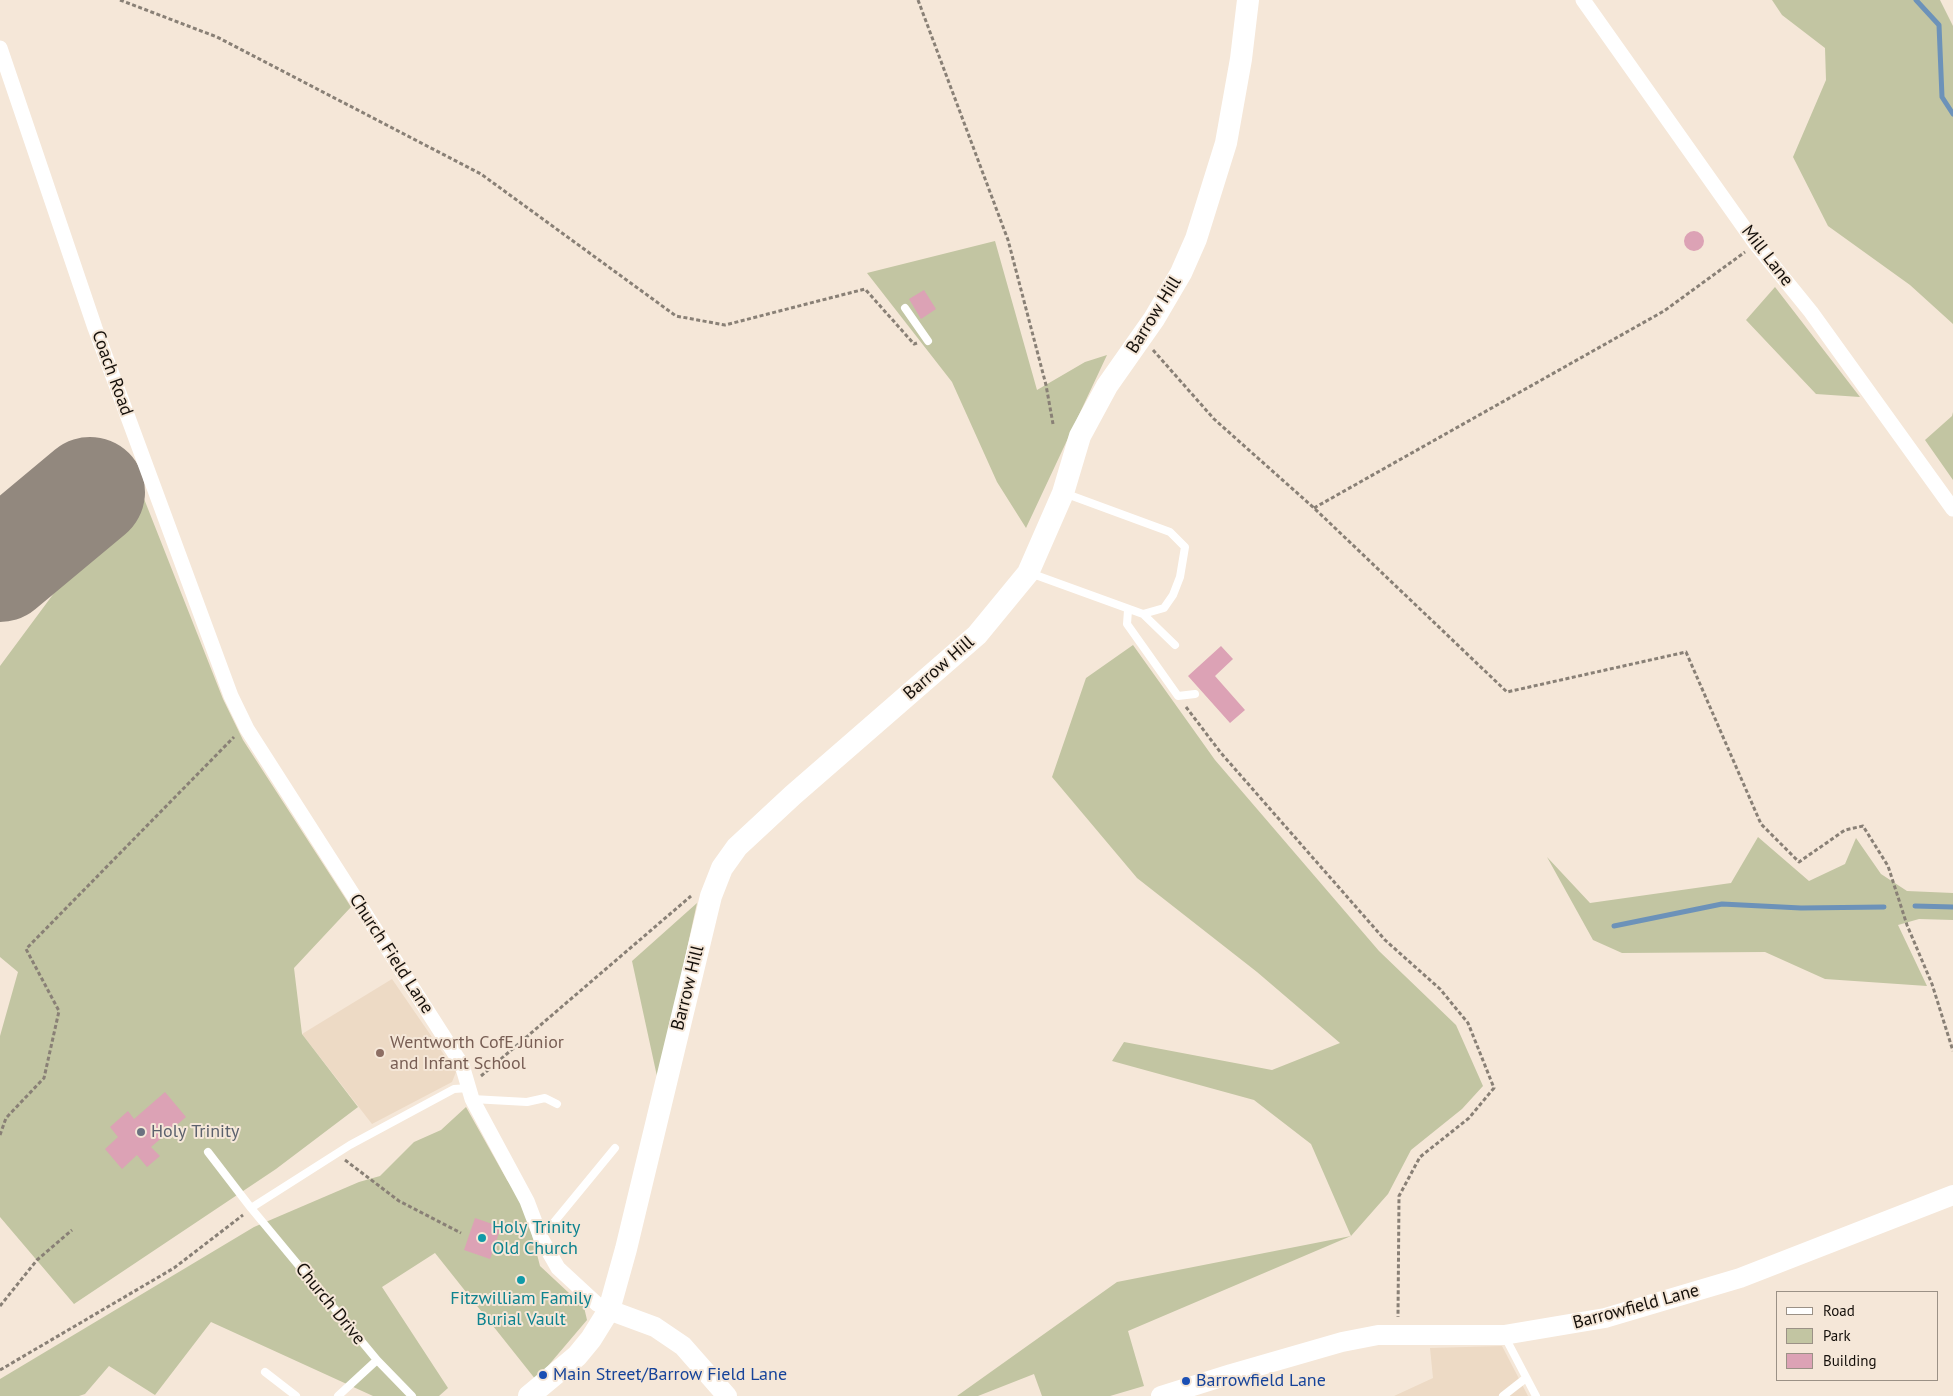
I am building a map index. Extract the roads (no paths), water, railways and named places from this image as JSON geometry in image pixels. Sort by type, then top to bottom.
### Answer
[{"type":"main road","name":"Barrow Hill","points":[[529,1396],[578,1356],[592,1339],[609,1310],[628,1240],[709,905],[722,868],[736,848],[786,802],[977,635],[1028,573],[1063,493],[1080,436],[1107,386],[1141,337],[1181,273],[1196,239],[1224,152],[1242,59],[1248,0]]},
{"type":"street","name":"Mill Lane","points":[[1583,0],[1755,243],[1811,312],[1953,509]]},
{"type":"street","name":"Coach Road","points":[[0,48],[95,328],[231,696]]},
{"type":"street","name":"Church Field Lane","points":[[231,696],[247,729],[462,1066],[470,1093],[527,1201],[541,1238],[558,1268],[597,1304],[609,1310]]},
{"type":"street","name":"Barrowfield Lane","points":[[1161,1396],[1342,1342],[1378,1335],[1504,1335],[1605,1318],[1740,1278],[1953,1194]]},
{"type":"street","points":[[609,1310],[655,1327],[683,1346],[727,1396]]},
{"type":"lane","points":[[904,308],[928,341]]},
{"type":"lane","points":[[1063,493],[1170,532],[1185,547],[1180,577],[1173,594],[1164,608],[1143,614]]},
{"type":"lane","points":[[1028,573],[1143,614],[1175,645]]},
{"type":"lane","points":[[1128,610],[1127,624],[1178,696],[1195,694]]},
{"type":"lane","points":[[251,1208],[336,1153],[454,1089],[527,1102],[545,1098],[557,1104]]},
{"type":"lane","points":[[541,1238],[615,1148]]},
{"type":"lane","name":"Church Drive","points":[[208,1152],[251,1208],[376,1360],[412,1396]]},
{"type":"lane","points":[[1504,1335],[1536,1396]]},
{"type":"lane","points":[[338,1396],[376,1360]]},
{"type":"lane","points":[[265,1372],[296,1396]]},
{"type":"lane","points":[[1503,1396],[1526,1378]]},
{"type":"waterway","points":[[1916,0],[1939,25],[1942,97],[1953,114]]},
{"type":"waterway","points":[[1614,926],[1722,904],[1801,908],[1884,907]]},
{"type":"waterway","points":[[1915,906],[1953,907]]},
{"type":"place","name":"Wentworth CofE Junior and Infant School","points":[[380,1053]]},
{"type":"place","name":"Holy Trinity","points":[[141,1132]]},
{"type":"place","name":"Holy Trinity Old Church","points":[[482,1238]]},
{"type":"place","name":"Fitzwilliam Family Burial Vault","points":[[521,1280]]},
{"type":"place","name":"Main Street/Barrow Field Lane","points":[[543,1375]]},
{"type":"place","name":"Barrowfield Lane","points":[[1186,1381]]}]
